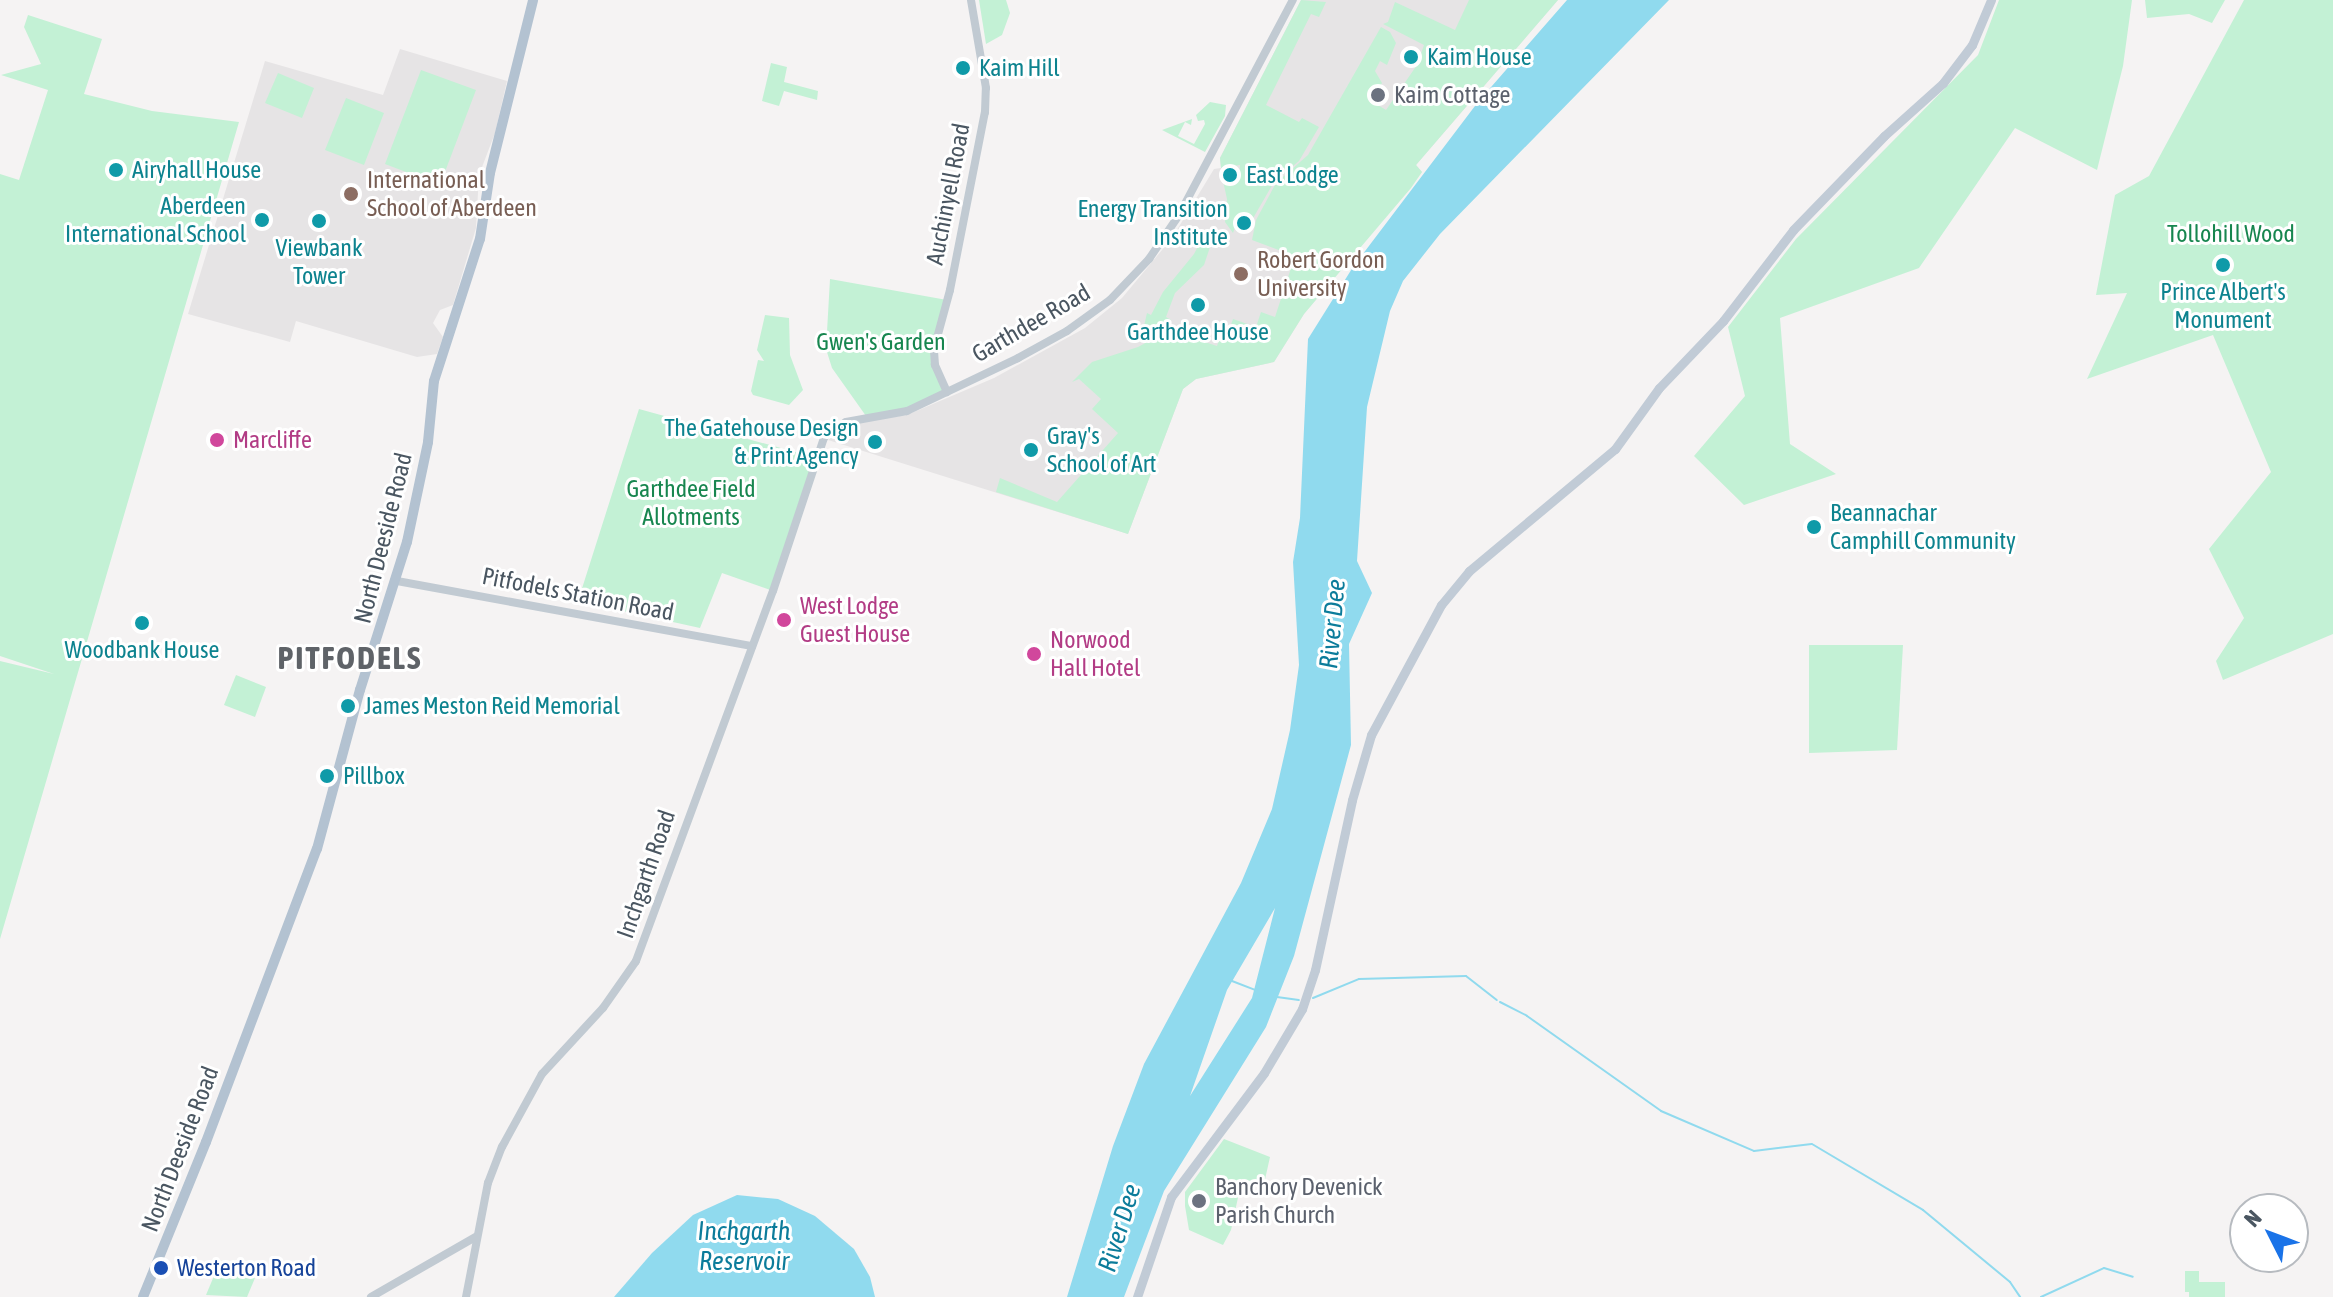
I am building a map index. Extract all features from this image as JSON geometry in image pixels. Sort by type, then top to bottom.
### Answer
[{"type":"main road","name":"North Deeside Road","points":[[143,1297],[298,902],[321,834],[360,690],[397,581],[419,494],[434,381],[478,248],[490,173],[533,0]]},
{"type":"main road","points":[[1137,1297],[1171,1197],[1264,1073],[1302,1009],[1315,970],[1352,800],[1371,735],[1441,605],[1479,563],[1615,449],[1659,388],[1723,321],[1793,230],[1884,136],[1943,83],[1972,45],[1991,0]]},
{"type":"street","name":"Auchinyell Road","points":[[947,392],[935,365],[934,349],[950,290],[985,112],[986,88],[971,0]]},
{"type":"street","name":"Garthdee Road","points":[[824,438],[846,422],[907,411],[1067,331],[1103,306],[1139,270],[1179,215],[1293,0]]},
{"type":"street","name":"Inchgarth Road","points":[[466,1297],[488,1183],[527,1098],[557,1055],[603,1008],[636,961],[752,646],[824,438]]},
{"type":"street","name":"Pitfodels Station Road","points":[[397,581],[752,646]]},
{"type":"street","points":[[371,1297],[477,1236]]},
{"type":"shaded area","name":"Robert Gordon University","points":[[1301,0],[1558,0],[1416,165],[1422,172],[1304,314],[1274,362],[1196,379],[1183,389],[1128,534],[828,440],[848,423],[907,415],[994,378],[1085,328],[1122,298],[1172,238],[1214,169],[1221,168],[1220,158]]},
{"type":"shaded area","name":"International School of Aberdeen","points":[[400,49],[507,81],[495,133],[479,175],[476,228],[453,305],[440,310],[433,323],[443,337],[437,354],[417,357],[296,321],[290,342],[188,314],[265,61],[383,95]]},
{"type":"green space","points":[[979,0],[1006,0],[1010,13],[1002,35],[986,44]]},
{"type":"green space","points":[[1301,0],[1326,2],[1319,17],[1311,14],[1266,105],[1299,122],[1302,118],[1319,127],[1299,161],[1274,182],[1252,220],[1240,214],[1233,233],[1225,222],[1227,199],[1223,181],[1239,180],[1240,165],[1221,168],[1220,158]]},
{"type":"green space","points":[[1469,0],[1558,0],[1416,165],[1422,172],[1411,188],[1304,314],[1274,362],[1196,379],[1183,389],[1128,534],[996,492],[1000,478],[1057,502],[1118,433],[1092,409],[1101,399],[1079,379],[1072,382],[1092,362],[1138,347],[1171,329],[1180,330],[1182,326],[1207,334],[1205,342],[1217,346],[1221,334],[1227,336],[1233,319],[1256,327],[1261,312],[1275,317],[1295,256],[1252,240],[1256,220],[1276,183],[1308,155],[1381,27],[1390,32],[1396,43],[1387,65],[1380,61],[1375,71],[1382,83],[1371,101],[1386,110],[1417,65],[1424,45],[1383,24],[1388,22],[1395,2],[1455,30]]},
{"type":"green space","points":[[1999,0],[2132,0],[2123,66],[2097,170],[2015,128],[1919,268],[1780,318],[1790,444],[1836,474],[1744,505],[1694,456],[1745,396],[1728,327],[1796,239],[1978,55]]},
{"type":"green space","points":[[2145,0],[2225,0],[2212,23],[2189,14],[2147,18]]},
{"type":"green space","name":"Tollohill Wood","points":[[2244,0],[2333,0],[2333,634],[2223,680],[2216,661],[2244,618],[2209,549],[2271,472],[2213,335],[2087,379],[2127,293],[2096,295],[2115,195],[2149,176]]},
{"type":"green space","points":[[28,15],[102,39],[84,94],[152,111],[239,122],[0,939],[0,661],[54,674],[0,656],[0,174],[19,180],[48,90],[1,75],[41,64],[24,27]]},
{"type":"green space","points":[[771,63],[787,67],[784,82],[818,91],[817,100],[784,91],[779,106],[762,101]]},
{"type":"green space","points":[[421,70],[476,90],[440,185],[385,164]]},
{"type":"green space","points":[[278,73],[314,88],[302,118],[265,103]]},
{"type":"green space","points":[[346,98],[384,113],[364,165],[325,150]]},
{"type":"green space","points":[[1210,102],[1226,105],[1225,116],[1205,152],[1162,130],[1192,119],[1191,125],[1185,122],[1178,136],[1194,144],[1205,124],[1204,120],[1198,121],[1196,115]]},
{"type":"green space","points":[[1207,229],[1215,232],[1204,265],[1175,293],[1166,317],[1171,320],[1155,334],[1141,339],[1147,313],[1151,315],[1163,292],[1194,254]]},
{"type":"green space","name":"Gwen's Garden","points":[[830,279],[947,300],[934,349],[947,392],[920,406],[866,416],[832,368],[826,349]]},
{"type":"green space","points":[[765,315],[789,318],[790,355],[803,390],[789,405],[753,395],[751,391],[758,360],[764,361],[757,350]]},
{"type":"green space","name":"Garthdee Field Allotments","points":[[639,409],[817,458],[773,591],[722,573],[700,628],[578,601]]},
{"type":"green space","points":[[1809,645],[1903,645],[1897,750],[1809,753]]},
{"type":"green space","points":[[236,675],[266,687],[255,717],[224,705]]},
{"type":"green space","points":[[1224,1139],[1270,1157],[1264,1184],[1242,1179],[1231,1230],[1223,1245],[1189,1230],[1185,1192]]},
{"type":"green space","points":[[219,1264],[255,1278],[247,1297],[206,1295]]},
{"type":"green space","points":[[2185,1271],[2199,1271],[2199,1282],[2225,1282],[2225,1297],[2189,1297],[2189,1292],[2185,1292]]},
{"type":"water","name":"River Dee","points":[[1567,0],[1669,0],[1440,234],[1403,281],[1390,311],[1367,407],[1357,561],[1372,593],[1349,644],[1351,745],[1294,956],[1266,1027],[1164,1191],[1124,1297],[1067,1297],[1113,1146],[1144,1064],[1241,883],[1272,809],[1290,730],[1299,665],[1293,562],[1300,518],[1308,339],[1353,267],[1478,102]],"holes":[[[1275,908],[1252,998],[1190,1096],[1227,990]]]},
{"type":"water","name":"Inchgarth Reservoir","points":[[737,1195],[778,1199],[815,1216],[854,1249],[870,1277],[875,1297],[614,1297],[652,1253],[693,1215]]},
{"type":"waterway","points":[[1313,998],[1359,979],[1466,976],[1497,1000]]},
{"type":"waterway","points":[[1232,981],[1256,990]]},
{"type":"waterway","points":[[1277,997],[1299,1000]]},
{"type":"waterway","points":[[1500,1002],[1527,1016],[1661,1111],[1754,1151],[1812,1144],[1923,1210],[2010,1282],[2020,1297]]},
{"type":"waterway","points":[[2041,1297],[2104,1268],[2133,1277]]},
{"type":"place","name":"Kaim House","points":[[1411,57]]},
{"type":"place","name":"Kaim Hill","points":[[963,68]]},
{"type":"place","name":"Kaim Cottage","points":[[1378,95]]},
{"type":"place","name":"Airyhall House","points":[[116,170]]},
{"type":"place","name":"East Lodge","points":[[1230,175]]},
{"type":"place","name":"International School of Aberdeen","points":[[351,194]]},
{"type":"place","name":"Aberdeen International School","points":[[262,220]]},
{"type":"place","name":"Viewbank Tower","points":[[319,221]]},
{"type":"place","name":"Energy Transition Institute","points":[[1244,223]]},
{"type":"place","name":"Prince Albert's Monument","points":[[2223,265]]},
{"type":"place","name":"Robert Gordon University","points":[[1241,274]]},
{"type":"place","name":"Garthdee House","points":[[1198,305]]},
{"type":"place","name":"Marcliffe","points":[[217,440]]},
{"type":"place","name":"The Gatehouse Design & Print Agency","points":[[875,442]]},
{"type":"place","name":"Gray's School of Art","points":[[1031,450]]},
{"type":"place","name":"Beannachar Camphill Community","points":[[1814,527]]},
{"type":"place","name":"West Lodge Guest House","points":[[784,620]]},
{"type":"place","name":"Woodbank House","points":[[142,623]]},
{"type":"place","name":"Norwood Hall Hotel","points":[[1034,654]]},
{"type":"place","name":"James Meston Reid Memorial","points":[[348,706]]},
{"type":"place","name":"Pillbox","points":[[327,776]]},
{"type":"place","name":"Banchory Devenick Parish Church","points":[[1199,1201]]},
{"type":"place","name":"Westerton Road","points":[[161,1268]]},
{"type":"district","name":"PITFODELS","points":[[350,658]]}]
